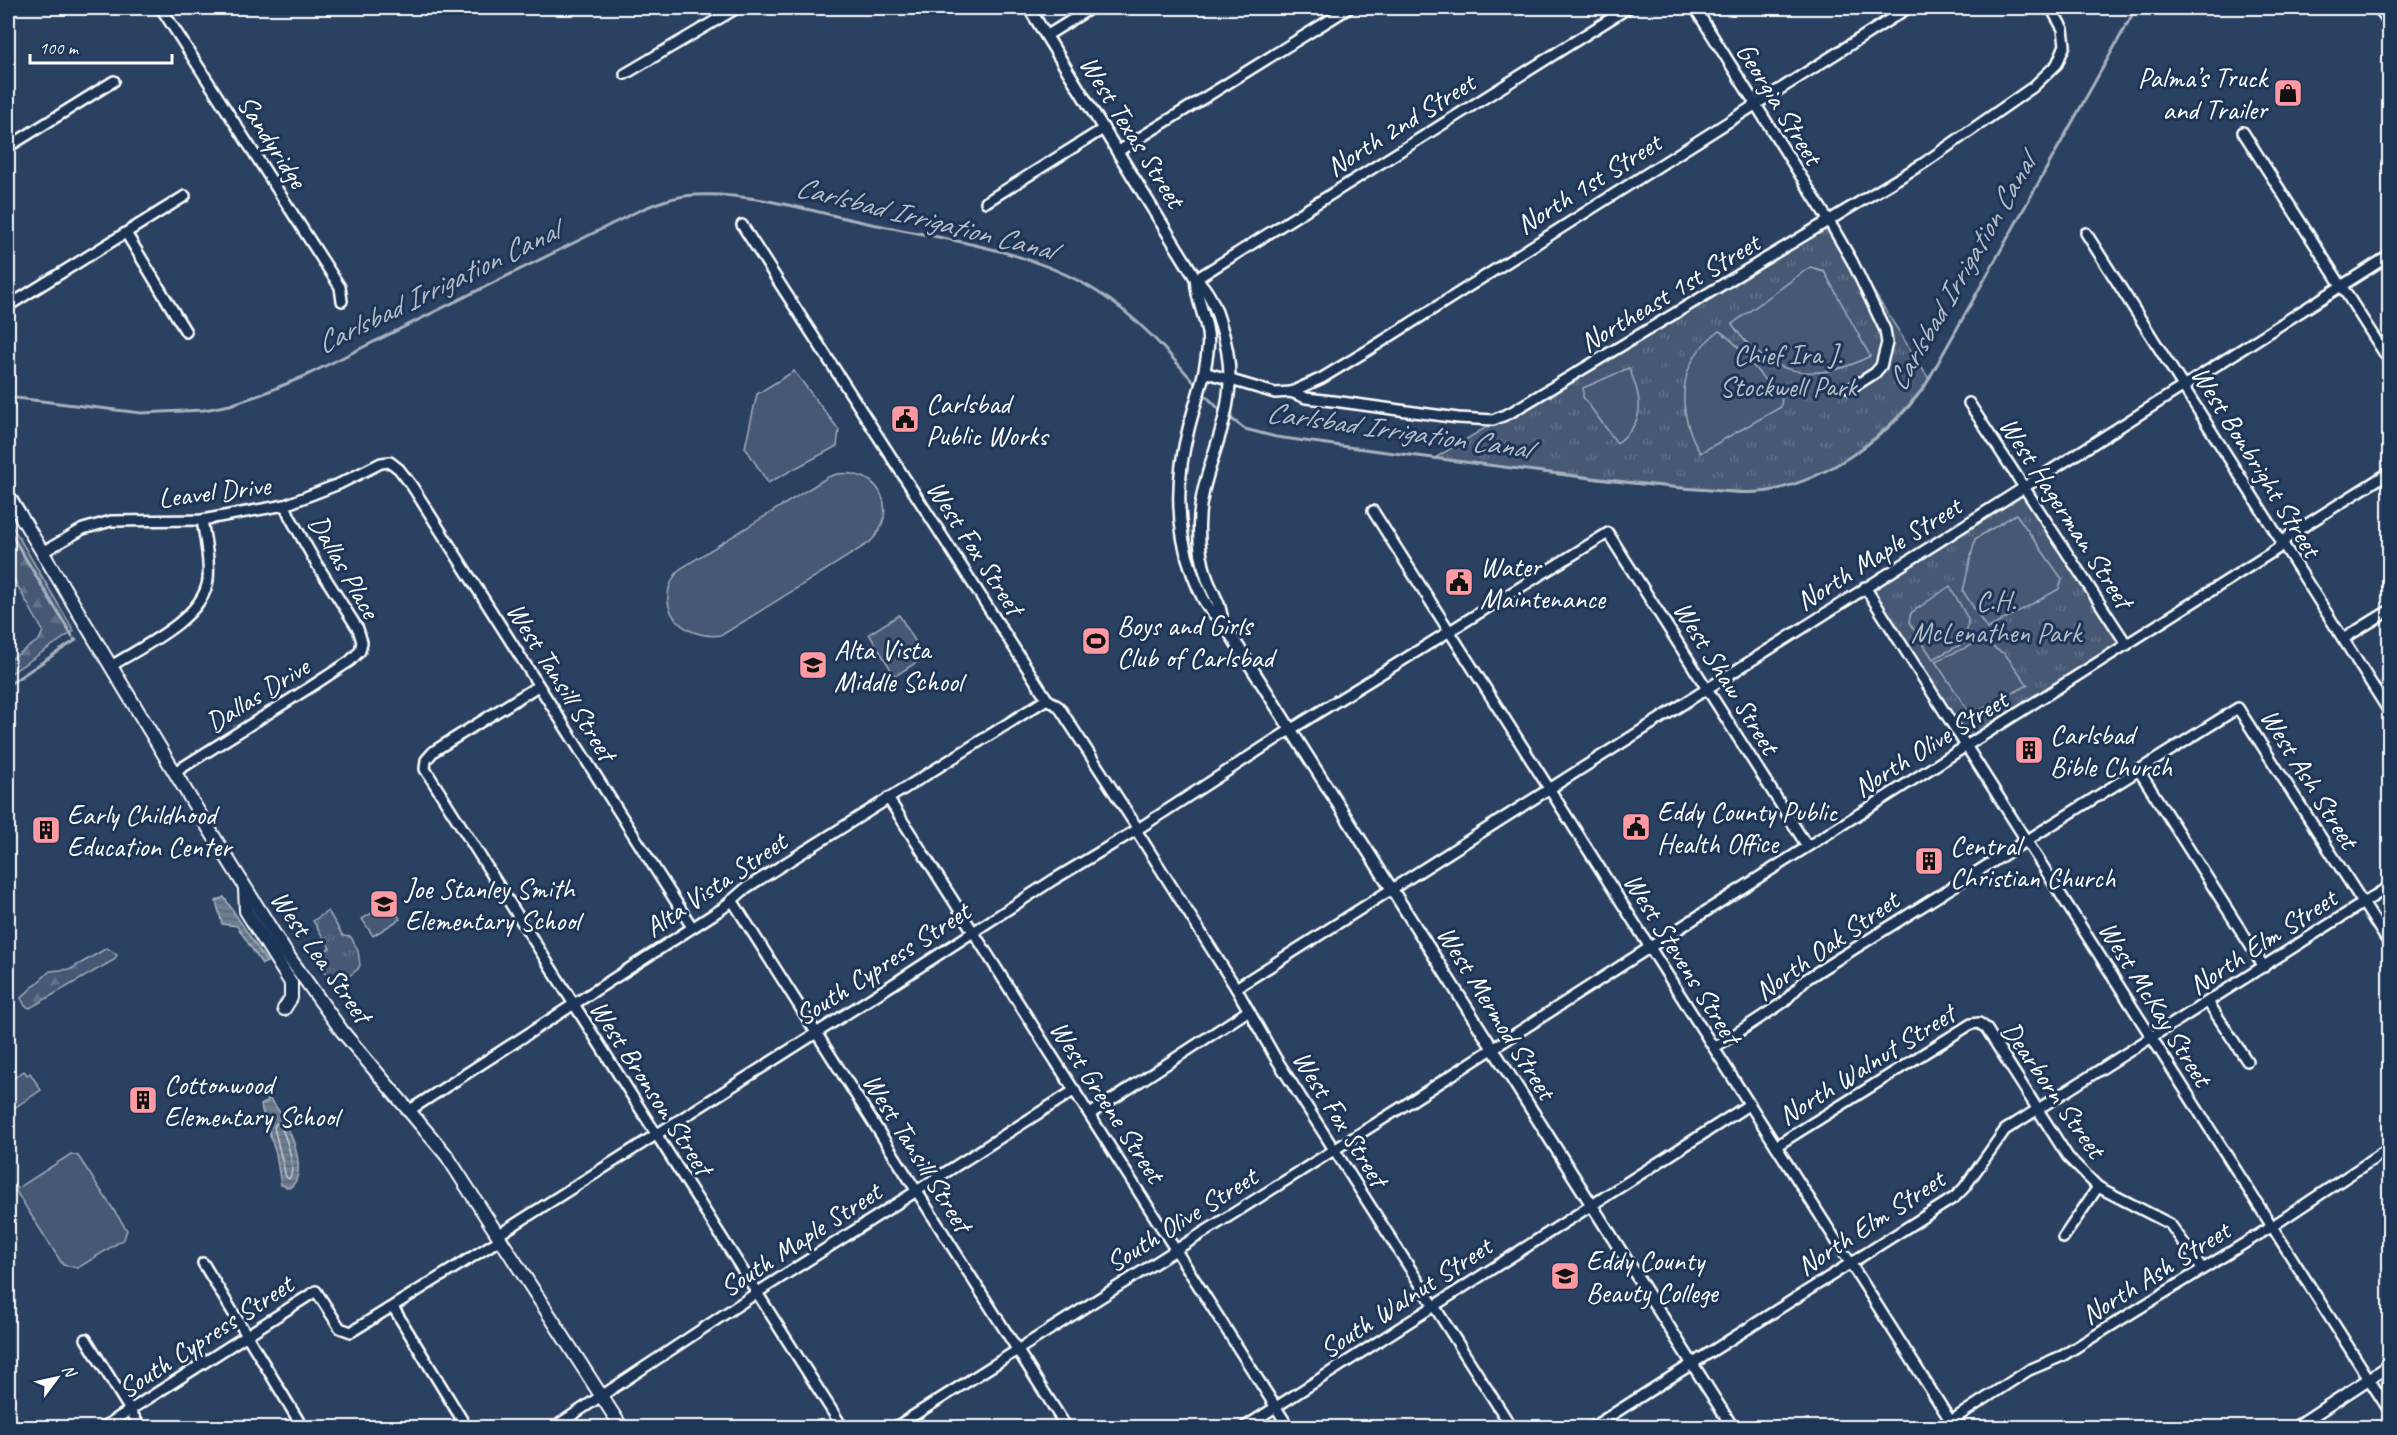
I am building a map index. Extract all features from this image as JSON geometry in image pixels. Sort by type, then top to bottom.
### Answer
[{"type":"main road","name":"West Lea Street","points":[[8,495],[246,888],[321,1003],[447,1156],[622,1428]]},
{"type":"main road","points":[[246,888],[246,911],[291,983],[291,998],[284,1009]]},
{"type":"street","name":"Sandyridge","points":[[161,8],[340,287],[342,301]]},
{"type":"street","points":[[625,74],[736,8]]},
{"type":"street","name":"West Texas Street","points":[[1029,8],[1196,279],[1204,287],[1219,318],[1226,345],[1229,391],[1222,426],[1202,492],[1199,530],[1204,565],[1212,592],[1221,606],[1222,621]]},
{"type":"street","points":[[1046,36],[1091,8]]},
{"type":"street","points":[[1117,152],[1349,8]]},
{"type":"street","name":"North 2nd Street","points":[[1196,279],[1628,8]]},
{"type":"street","name":"Georgia Street","points":[[1695,8],[1829,221],[1877,309],[1887,335],[1881,366],[1875,374],[1850,389]]},
{"type":"street","name":"North 1st Street","points":[[1291,392],[1314,383],[1361,355],[1908,8]]},
{"type":"street","name":"Northeast 1st Street","points":[[1204,372],[1275,393],[1291,392],[1306,398],[1458,418],[1497,418],[1540,396],[1969,134],[2049,74],[2062,55],[2065,38],[2051,8]]},
{"type":"street","points":[[2379,8],[2390,24]]},
{"type":"street","points":[[8,147],[114,81]]},
{"type":"street","points":[[986,202],[1102,129]]},
{"type":"street","points":[[2243,132],[2390,362]]},
{"type":"street","points":[[8,306],[185,196]]},
{"type":"street","name":"West Fox Street","points":[[742,225],[1047,699],[1059,707],[1236,988],[1334,1150],[1512,1428]]},
{"type":"street","points":[[126,233],[186,332]]},
{"type":"street","name":"West Bonbright Street","points":[[2086,233],[2390,713]]},
{"type":"street","name":"North Maple Street","points":[[1391,889],[2390,255]]},
{"type":"street","name":"West Texas Street","points":[[1196,279],[1195,291],[1203,312],[1208,337],[1204,372],[1183,456],[1178,499],[1179,517],[1185,549],[1197,585],[1210,612],[1222,621]]},
{"type":"street","name":"West Hagerman Street","points":[[1969,403],[2127,645]]},
{"type":"street","name":"Leavel Drive","points":[[43,552],[95,524],[129,520],[202,520],[285,505],[339,484],[381,463],[390,462]]},
{"type":"street","name":"West Tansill Street","points":[[390,462],[399,469],[412,486],[692,927]]},
{"type":"street","name":"North Olive Street","points":[[1492,1048],[2277,549],[2290,535],[2390,472]]},
{"type":"street","name":"Dallas Place","points":[[285,505],[316,563],[358,629],[362,642],[360,651]]},
{"type":"street","name":"West Stevens Street","points":[[1373,512],[1953,1424]]},
{"type":"street","points":[[111,666],[185,619],[200,600],[208,581],[202,520]]},
{"type":"street","name":"South Cypress Street","points":[[102,1428],[316,1291],[338,1326],[346,1332],[358,1330],[973,931],[1290,730],[1450,633],[1608,533]]},
{"type":"street","name":"West Shaw Street","points":[[1608,533],[1808,846]]},
{"type":"street","name":"West McKay Street","points":[[1865,587],[2390,1412]]},
{"type":"street","points":[[2343,639],[2390,610]]},
{"type":"street","name":"West Mermod Street","points":[[1222,621],[1733,1428]]},
{"type":"street","name":"Dallas Drive","points":[[175,772],[350,662],[360,651]]},
{"type":"street","name":"West Bronson Street","points":[[538,686],[434,751],[426,760],[425,769],[843,1428]]},
{"type":"street","name":"Alta Vista Street","points":[[410,1110],[692,927],[746,888],[1047,699]]},
{"type":"street","name":"North Oak Street","points":[[1714,1048],[1784,1002],[1814,975],[2238,708]]},
{"type":"street","name":"West Ash Street","points":[[2238,708],[2363,903]]},
{"type":"street","points":[[2138,769],[2264,967]]},
{"type":"street","name":"West Greene Street","points":[[888,798],[1288,1428]]},
{"type":"street","name":"North Elm Street","points":[[1592,1428],[1955,1197],[1964,1188],[2005,1130],[2390,886]]},
{"type":"street","points":[[1236,988],[1391,889]]},
{"type":"street","name":"West Tansill Street","points":[[732,900],[1067,1428]]},
{"type":"street","points":[[2363,903],[2390,945]]},
{"type":"street","points":[[2208,1002],[2247,1061]]},
{"type":"street","points":[[1090,1114],[1248,1011]]},
{"type":"street","name":"Dearborn Street","points":[[1979,1023],[1986,1028],[2068,1157],[2098,1186],[2170,1224],[2202,1268]]},
{"type":"street","name":"North Walnut Street","points":[[1776,1146],[1971,1024],[1979,1023]]},
{"type":"street","name":"South Olive Street","points":[[894,1428],[1492,1048]]},
{"type":"street","name":"South Maple Street","points":[[553,1428],[758,1292],[1074,1090]]},
{"type":"street","name":"North Walnut Street","points":[[1592,1205],[1749,1104]]},
{"type":"street","name":"North Ash Street","points":[[1940,1428],[1953,1424],[2029,1370],[2062,1356],[2271,1227],[2390,1148]]},
{"type":"street","points":[[2063,1238],[2098,1186]]},
{"type":"street","name":"South Walnut Street","points":[[1243,1428],[1592,1205]]},
{"type":"street","points":[[202,1263],[303,1428]]},
{"type":"street","points":[[393,1307],[467,1428]]},
{"type":"street","points":[[86,1339],[141,1428]]},
{"type":"street","points":[[2294,1428],[2390,1365]]},
{"type":"green space","name":"Chief Ira J. Stockwell Park","points":[[1829,221],[1929,379],[1916,399],[1881,435],[1838,464],[1792,485],[1769,491],[1741,493],[1628,483],[1435,458]]},
{"type":"green space","points":[[1810,267],[1824,271],[1870,356],[1830,371],[1794,370],[1777,365],[1761,355],[1732,324]]},
{"type":"green space","points":[[1719,331],[1732,341],[1765,380],[1782,396],[1781,407],[1700,453],[1687,420],[1684,388],[1695,357],[1705,343]]},
{"type":"green space","points":[[1629,368],[1637,390],[1639,409],[1633,426],[1617,443],[1583,397],[1583,388]]},
{"type":"green space","points":[[794,371],[839,430],[837,446],[768,483],[745,447],[757,394]]},
{"type":"green space","points":[[837,474],[852,474],[865,478],[875,485],[882,495],[885,506],[884,519],[879,531],[869,543],[722,635],[707,635],[682,626],[674,617],[669,606],[668,594],[671,582],[680,569],[828,477]]},
{"type":"green space","name":"C.H. McLenathen Park","points":[[2023,487],[2127,645],[1967,746],[1865,587]]},
{"type":"green space","points":[[2016,514],[2062,579],[2059,589],[1987,629],[1963,591],[1975,539]]},
{"type":"green space","points":[[8,519],[74,631],[8,675],[8,661],[39,640],[43,631],[8,569]]},
{"type":"green space","points":[[1950,586],[1968,619],[1966,642],[1933,659],[1909,622],[1911,613]]},
{"type":"green space","points":[[899,615],[925,657],[895,676],[869,634]]},
{"type":"green space","points":[[1981,641],[2005,654],[2028,685],[1977,712],[1967,709],[1935,661]]},
{"type":"green space","points":[[390,902],[400,919],[373,936],[362,919]]},
{"type":"green space","points":[[328,911],[343,936],[351,937],[358,951],[360,965],[335,987],[316,957],[330,948],[313,921]]},
{"type":"green space","points":[[107,948],[117,955],[114,960],[30,1008],[25,1006],[21,998],[50,971],[71,969]]},
{"type":"green space","points":[[24,1071],[27,1075],[30,1073],[41,1090],[8,1112],[8,1082]]},
{"type":"green space","points":[[71,1154],[78,1156],[127,1230],[124,1239],[78,1268],[63,1265],[15,1190]]},
{"type":"water","points":[[224,897],[267,962],[262,964],[237,926],[222,924],[216,901]]},
{"type":"water","points":[[268,1098],[282,1116],[294,1143],[298,1170],[296,1181],[289,1188],[281,1185],[276,1154],[262,1110],[261,1105],[267,1102]]},
{"type":"waterway","name":"Carlsbad Irrigation Canal","points":[[1229,417],[1245,429],[1276,437],[1666,487],[1762,492],[1792,485],[1815,476],[1876,438],[1925,386],[2136,8]]},
{"type":"waterway","name":"Carlsbad Irrigation Canal","points":[[8,397],[141,413],[204,410],[230,405],[305,376],[643,209],[680,197],[696,195],[757,199],[981,246],[1041,264],[1070,276],[1125,311],[1163,347],[1198,387]]},
{"type":"waterway","name":"Carlsbad Irrigation Canal","points":[[1202,392],[1223,413]]},
{"type":"waterway","points":[[8,529],[72,636]]},
{"type":"waterway","points":[[8,685],[76,640],[74,639]]},
{"type":"place","name":"Palma’s Truck and Trailer","points":[[2288,93]]},
{"type":"place","name":"Carlsbad Public Works","points":[[905,419]]},
{"type":"place","name":"Water Maintenance","points":[[1459,582]]},
{"type":"place","name":"Boys and Girls Club of Carlsbad","points":[[1096,641]]},
{"type":"place","name":"Alta Vista Middle School","points":[[813,665]]},
{"type":"place","name":"Carlsbad Bible Church","points":[[2029,750]]},
{"type":"place","name":"Eddy County Public Health Office","points":[[1636,827]]},
{"type":"place","name":"Early Childhood Education Center","points":[[46,830]]},
{"type":"place","name":"Central Christian Church","points":[[1929,861]]},
{"type":"place","name":"Joe Stanley Smith Elementary School","points":[[384,904]]},
{"type":"place","name":"Cottonwood Elementary School","points":[[143,1100]]},
{"type":"place","name":"Eddy County Beauty College","points":[[1565,1276]]}]
